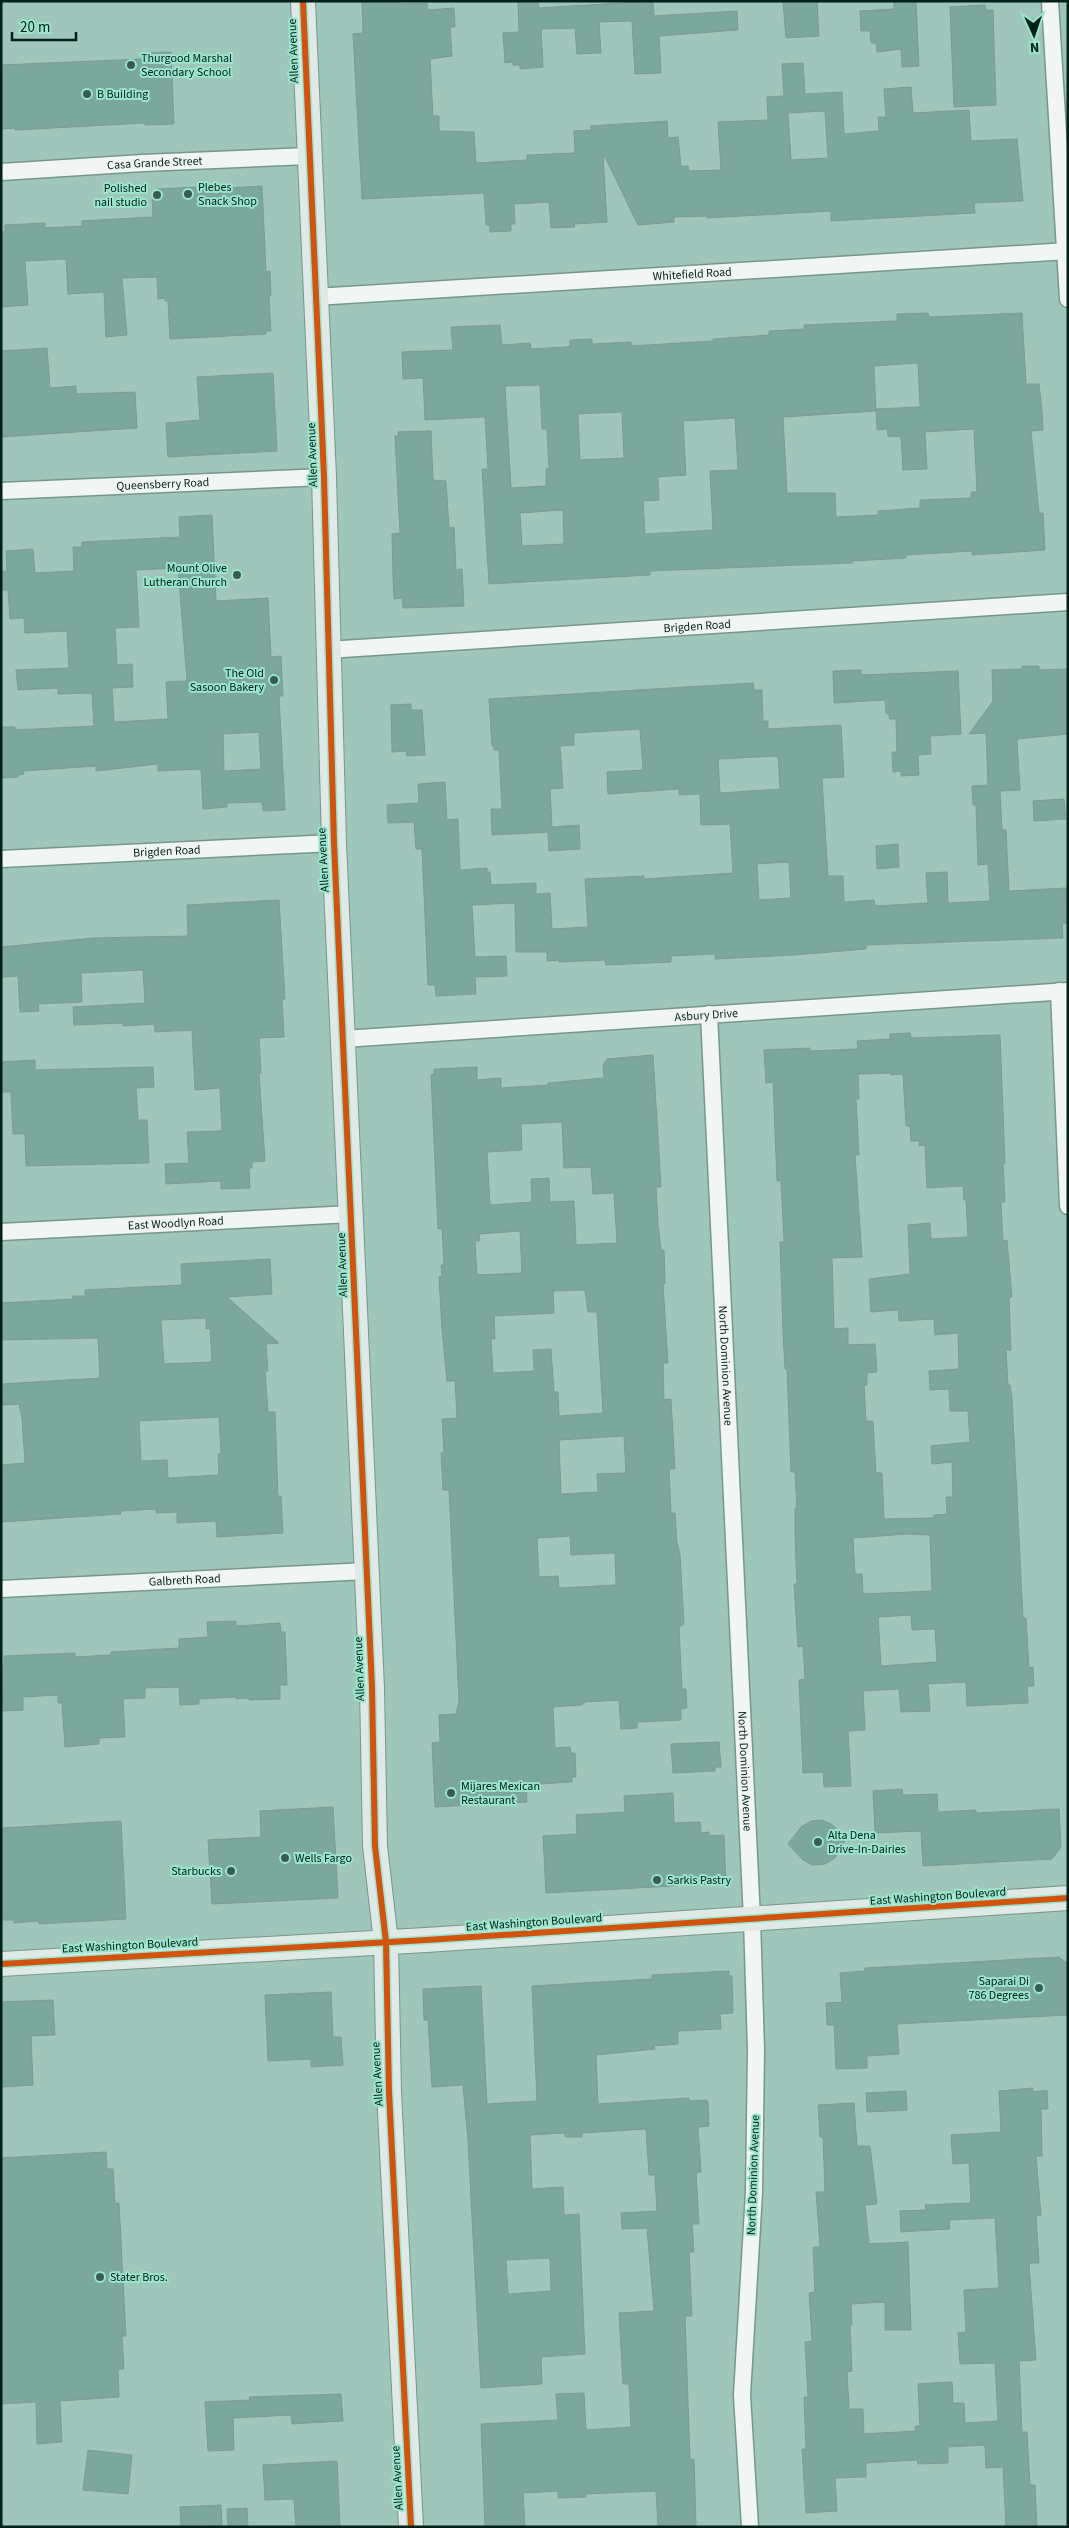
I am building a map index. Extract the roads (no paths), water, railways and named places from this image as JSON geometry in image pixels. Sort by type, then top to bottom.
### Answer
[{"type":"street","name":"Allen Avenue","points":[[303,1],[324,477],[327,650],[334,843],[367,1571],[375,1846],[386,1942],[389,2092],[411,2527]]},
{"type":"street","points":[[1050,1],[1067,251],[1068,299]]},
{"type":"street","name":"Casa Grande Street","points":[[1,172],[143,163],[309,156]]},
{"type":"street","name":"Whitefield Road","points":[[315,298],[1067,251]]},
{"type":"street","name":"Queensberry Road","points":[[1,490],[156,482],[324,477]]},
{"type":"street","name":"Brigden Road","points":[[327,650],[1068,602]]},
{"type":"street","name":"Brigden Road","points":[[1,859],[334,843]]},
{"type":"street","points":[[1063,991],[1068,1206]]},
{"type":"street","name":"Asbury Drive","points":[[343,1039],[1063,991]]},
{"type":"street","name":"North Dominion Avenue","points":[[709,1014],[752,1919],[756,2050],[754,2192],[742,2395],[750,2527]]},
{"type":"street","name":"East Woodlyn Road","points":[[1,1232],[351,1214]]},
{"type":"street","name":"Galbreth Road","points":[[1,1589],[367,1571]]},
{"type":"street","name":"East Washington Boulevard","points":[[1,1964],[386,1942],[1068,1898]]},
{"type":"place","name":"Thurgood Marshal Secondary School","points":[[131,65]]},
{"type":"place","name":"B Building","points":[[87,94]]},
{"type":"place","name":"Plebes Snack Shop","points":[[188,194]]},
{"type":"place","name":"Polished nail studio","points":[[157,195]]},
{"type":"place","name":"Mount Olive Lutheran Church","points":[[237,575]]},
{"type":"place","name":"The Old Sasoon Bakery","points":[[274,680]]},
{"type":"place","name":"Mijares Mexican Restaurant","points":[[451,1793]]},
{"type":"place","name":"Alta Dena Drive-In-Dairies","points":[[818,1842]]},
{"type":"place","name":"Wells Fargo","points":[[285,1858]]},
{"type":"place","name":"Starbucks","points":[[231,1871]]},
{"type":"place","name":"Sarkis Pastry","points":[[657,1880]]},
{"type":"place","name":"Saparai Di 786 Degrees","points":[[1039,1988]]},
{"type":"place","name":"Stater Bros.","points":[[100,2277]]}]
